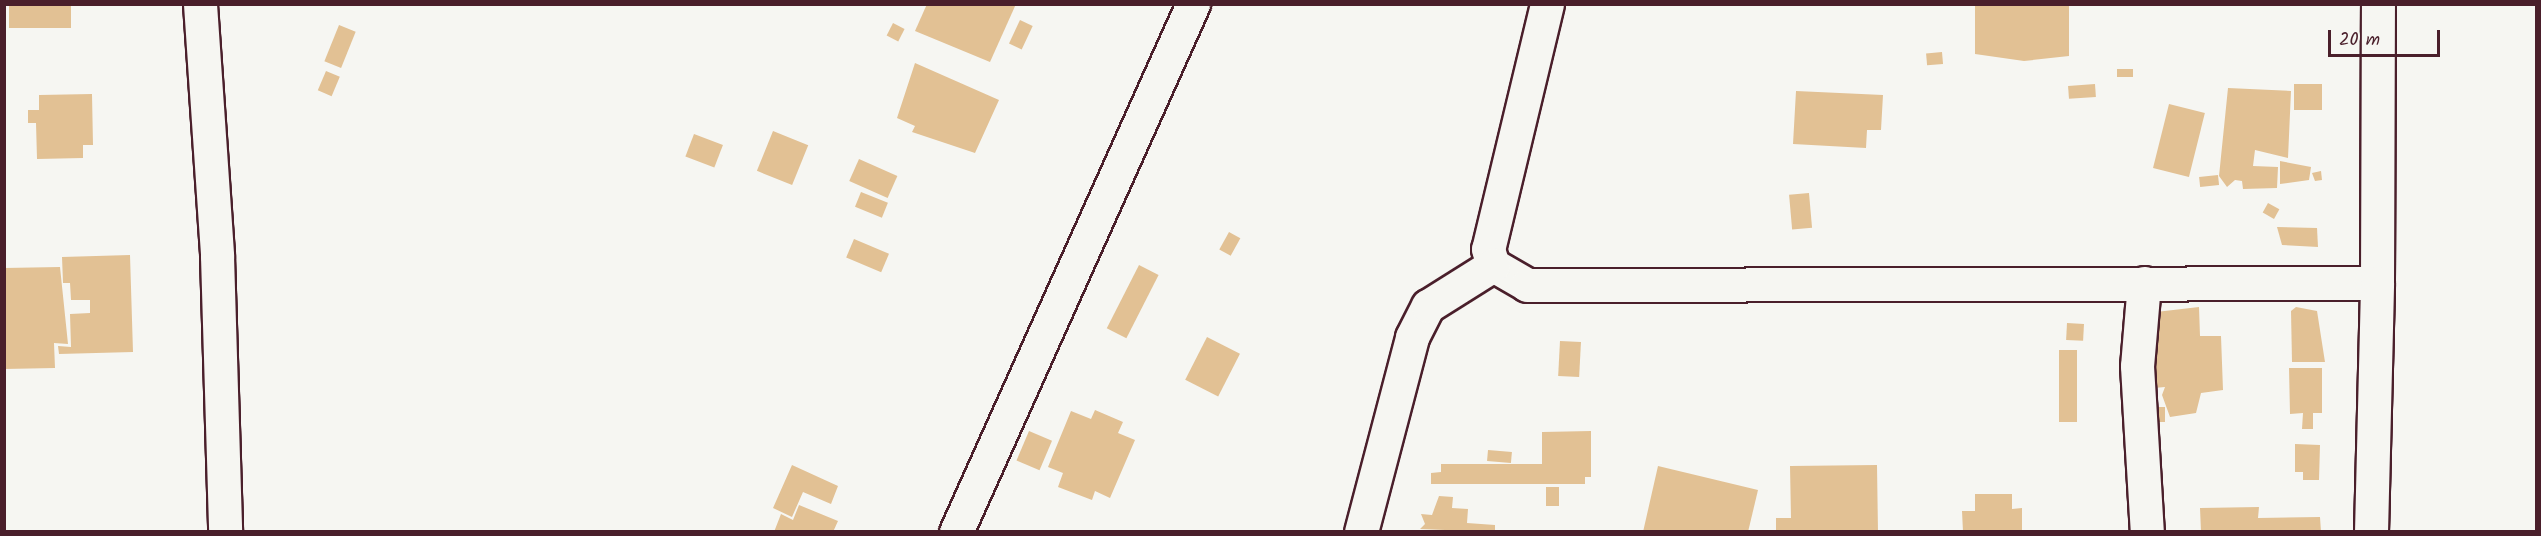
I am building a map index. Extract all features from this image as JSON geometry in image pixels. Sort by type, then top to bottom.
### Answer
[{"type":"street","points":[[200,4],[217,256],[225,531]]},
{"type":"street","points":[[956,531],[1193,4]]},
{"type":"street","points":[[1548,4],[1488,249],[1493,265],[1527,285],[2377,283]]},
{"type":"street","points":[[2372,531],[2379,4]]},
{"type":"street","points":[[1361,531],[1422,316],[1428,306],[1493,265]]},
{"type":"street","points":[[2144,283],[2137,366],[2147,531]]},
{"type":"building","points":[[9,4],[71,4],[71,28],[9,28]]},
{"type":"building","points":[[927,4],[1016,4],[990,62],[915,31]]},
{"type":"building","points":[[1975,4],[2069,4],[2069,56],[2024,61],[1975,54]]},
{"type":"building","points":[[1020,20],[1033,26],[1022,49],[1009,44]]},
{"type":"building","points":[[893,23],[905,29],[898,41],[887,35]]},
{"type":"building","points":[[339,25],[356,32],[341,68],[324,61]]},
{"type":"building","points":[[1942,52],[1943,64],[1927,65],[1926,53]]},
{"type":"building","points":[[915,63],[999,100],[975,153],[912,132],[915,126],[897,118]]},
{"type":"building","points":[[2117,69],[2133,69],[2133,77],[2117,77]]},
{"type":"building","points":[[326,71],[340,77],[332,96],[318,90]]},
{"type":"building","points":[[2095,84],[2096,97],[2069,99],[2068,86]]},
{"type":"building","points":[[2294,84],[2322,84],[2322,110],[2294,110]]},
{"type":"building","points":[[2228,88],[2291,91],[2288,158],[2255,150],[2253,166],[2278,167],[2277,188],[2243,189],[2242,181],[2235,180],[2227,187],[2219,176]]},
{"type":"building","points":[[1796,91],[1883,95],[1881,130],[1867,130],[1866,148],[1793,144]]},
{"type":"building","points":[[92,94],[93,145],[83,145],[83,158],[37,159],[36,123],[28,123],[28,110],[39,110],[39,95]]},
{"type":"building","points":[[2169,104],[2205,113],[2189,177],[2153,168]]},
{"type":"building","points":[[773,131],[808,145],[792,185],[757,171]]},
{"type":"building","points":[[694,134],[723,145],[714,168],[685,156]]},
{"type":"building","points":[[859,159],[897,176],[888,198],[849,181]]},
{"type":"building","points":[[2280,161],[2311,167],[2309,180],[2280,184]]},
{"type":"building","points":[[2321,171],[2322,180],[2315,181],[2312,173]]},
{"type":"building","points":[[2218,175],[2219,185],[2200,187],[2199,177]]},
{"type":"building","points":[[861,192],[888,203],[882,218],[855,207]]},
{"type":"building","points":[[1809,193],[1812,228],[1792,230],[1789,195]]},
{"type":"building","points":[[2268,203],[2279,209],[2274,219],[2263,213]]},
{"type":"building","points":[[2277,227],[2317,228],[2318,247],[2282,245]]},
{"type":"building","points":[[1229,232],[1240,238],[1231,256],[1219,249]]},
{"type":"building","points":[[854,239],[889,254],[881,272],[846,257]]},
{"type":"building","points":[[130,255],[133,352],[59,354],[58,346],[71,347],[70,314],[90,313],[90,300],[71,300],[70,283],[63,283],[62,257]]},
{"type":"building","points":[[1139,265],[1159,275],[1126,338],[1107,328]]},
{"type":"building","points":[[60,267],[68,344],[54,343],[55,368],[4,369],[4,268]]},
{"type":"building","points":[[2199,307],[2200,336],[2221,336],[2223,390],[2201,393],[2196,413],[2170,417],[2162,395],[2165,387],[2154,388],[2148,351],[2155,349],[2156,312]]},
{"type":"building","points":[[2296,307],[2317,311],[2325,362],[2292,362],[2291,311]]},
{"type":"building","points":[[2067,323],[2084,324],[2083,341],[2066,340]]},
{"type":"building","points":[[1207,337],[1240,354],[1218,397],[1185,380]]},
{"type":"building","points":[[1560,341],[1581,342],[1579,377],[1558,376]]},
{"type":"building","points":[[2059,350],[2077,350],[2077,422],[2059,422]]},
{"type":"building","points":[[2289,368],[2322,368],[2322,413],[2313,413],[2313,429],[2302,429],[2303,413],[2290,414]]},
{"type":"building","points":[[2148,407],[2165,407],[2165,422],[2148,422]]},
{"type":"building","points":[[1095,410],[1123,422],[1118,433],[1135,440],[1110,498],[1095,491],[1092,500],[1058,487],[1063,473],[1048,467],[1071,411],[1091,419]]},
{"type":"building","points":[[1029,431],[1052,441],[1040,470],[1016,460]]},
{"type":"building","points":[[1591,431],[1591,477],[1585,477],[1585,484],[1431,484],[1431,473],[1441,472],[1441,464],[1542,464],[1542,432]]},
{"type":"building","points":[[2295,444],[2320,445],[2319,480],[2303,480],[2303,472],[2295,472]]},
{"type":"building","points":[[1488,450],[1512,452],[1511,463],[1487,461]]},
{"type":"building","points":[[792,465],[838,486],[831,504],[803,492],[792,517],[773,508]]},
{"type":"building","points":[[1877,465],[1878,532],[1776,532],[1776,518],[1791,518],[1790,466]]},
{"type":"building","points":[[1658,466],[1758,490],[1748,532],[1643,532]]},
{"type":"building","points":[[1546,487],[1559,487],[1559,506],[1546,506]]},
{"type":"building","points":[[1975,494],[2012,494],[2012,509],[2022,508],[2022,532],[1963,532],[1962,511],[1975,511]]},
{"type":"building","points":[[1439,496],[1453,497],[1452,508],[1468,509],[1467,523],[1495,525],[1495,532],[1420,529],[1425,524],[1421,514],[1432,515]]},
{"type":"building","points":[[799,505],[838,521],[833,532],[774,532],[781,514],[793,520]]},
{"type":"building","points":[[2259,507],[2258,518],[2320,517],[2321,532],[2201,532],[2200,508]]}]
